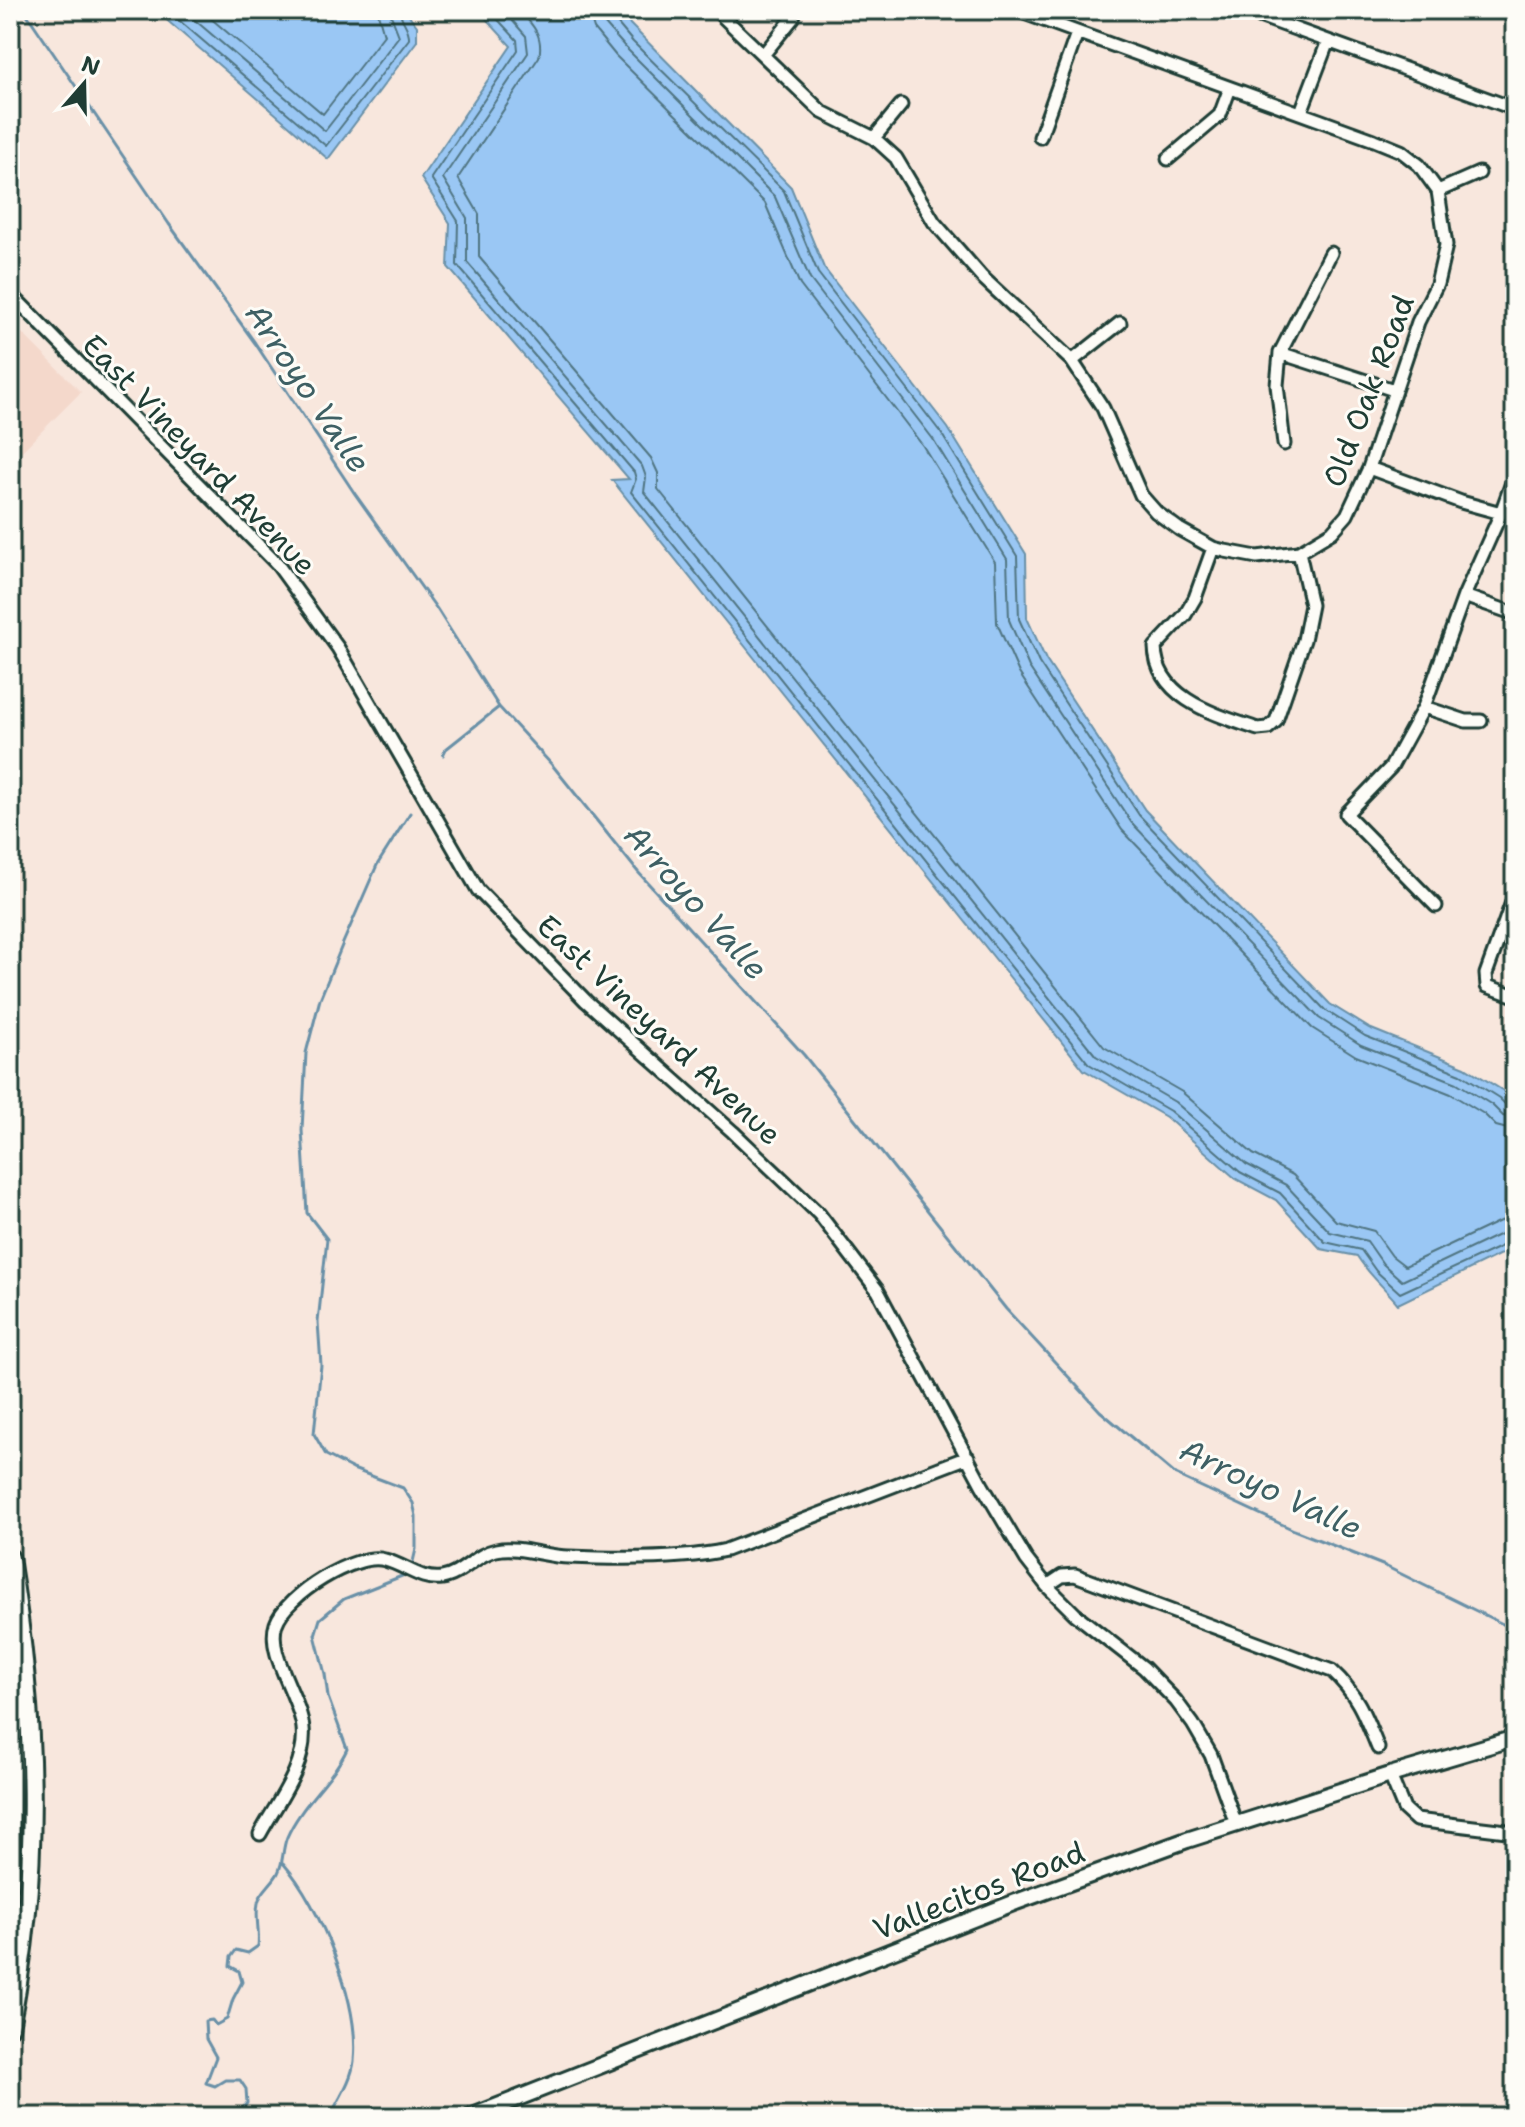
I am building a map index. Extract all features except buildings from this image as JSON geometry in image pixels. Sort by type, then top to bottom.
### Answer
[{"type":"highway","points":[[10,1558],[24,1643],[33,1769],[32,1859],[22,1964],[10,2027]]},
{"type":"highway","points":[[10,1707],[13,1755],[10,1882]]},
{"type":"main road","name":"Vallecitos Road","points":[[470,2117],[1016,1902],[1236,1824],[1515,1738]]},
{"type":"street","name":"Old Oak Road","points":[[716,10],[822,112],[874,138],[896,158],[934,222],[982,277],[1072,361],[1103,408],[1141,495],[1156,512],[1213,548],[1257,557],[1299,552],[1332,532],[1347,515],[1369,468],[1418,322],[1437,284],[1446,245],[1438,191]]},
{"type":"street","points":[[763,55],[793,18],[795,10]]},
{"type":"street","points":[[1016,10],[1401,151],[1419,165],[1438,191],[1479,173]]},
{"type":"street","points":[[1243,10],[1515,109]]},
{"type":"street","points":[[1040,137],[1077,33]]},
{"type":"street","points":[[1301,112],[1328,41]]},
{"type":"street","points":[[1168,159],[1220,115],[1230,88]]},
{"type":"street","points":[[874,138],[901,105]]},
{"type":"street","points":[[1284,444],[1277,385],[1280,353],[1331,253]]},
{"type":"street","name":"East Vineyard Avenue","points":[[10,293],[277,564],[338,648],[478,890],[586,1001],[733,1132],[819,1214],[878,1291],[1026,1559],[1075,1614],[1144,1668],[1176,1701],[1211,1755],[1236,1824]]},
{"type":"street","points":[[1072,361],[1120,323]]},
{"type":"street","points":[[1280,353],[1394,390]]},
{"type":"street","points":[[1369,468],[1436,494],[1501,513]]},
{"type":"street","points":[[1436,906],[1346,814],[1391,767],[1424,707],[1464,596],[1515,474]]},
{"type":"street","points":[[1213,548],[1195,598],[1185,615],[1155,647],[1155,661],[1162,677],[1188,701],[1258,729],[1268,728],[1276,721],[1304,640],[1311,605],[1299,552]]},
{"type":"street","points":[[1464,596],[1515,614]]},
{"type":"street","points":[[1424,707],[1466,721],[1481,721]]},
{"type":"street","points":[[1515,894],[1486,974],[1487,986],[1515,996]]},
{"type":"street","points":[[260,1834],[296,1768],[302,1749],[303,1728],[276,1650],[276,1622],[291,1602],[339,1567],[367,1558],[384,1559],[434,1578],[447,1577],[497,1550],[567,1557],[703,1555],[726,1550],[968,1457]]},
{"type":"street","points":[[1047,1586],[1067,1574],[1075,1575],[1332,1671],[1358,1700],[1378,1748]]},
{"type":"street","points":[[1390,1775],[1404,1809],[1416,1820],[1515,1832]]},
{"type":"shaded area","points":[[10,321],[81,392],[10,463]]},
{"type":"water","points":[[155,10],[405,10],[417,26],[417,41],[328,159]]},
{"type":"water","points":[[478,10],[616,10],[791,187],[824,268],[948,428],[1026,554],[1027,618],[1046,660],[1145,810],[1330,1004],[1369,1028],[1465,1067],[1505,1092],[1515,1104],[1515,1247],[1398,1304],[1357,1256],[1321,1249],[1276,1200],[1236,1179],[1166,1117],[1084,1070],[612,480],[629,479],[448,267],[450,223],[421,178],[511,46]]},
{"type":"waterway","name":"Arroyo Valle","points":[[24,10],[437,609],[499,707],[553,766],[638,872],[804,1055],[1006,1309],[1100,1411],[1176,1475],[1294,1530],[1385,1566],[1515,1630]]},
{"type":"waterway","points":[[443,755],[446,749],[499,707]]},
{"type":"waterway","points":[[410,813],[377,865],[320,999],[306,1053],[302,1130],[307,1213],[327,1239],[318,1322],[321,1365],[314,1434],[326,1455],[403,1488],[413,1503],[416,1516],[416,1549],[412,1566]]},
{"type":"waterway","points":[[236,2117],[247,2103],[246,2089],[240,2080],[225,2080],[215,2086],[206,2083],[216,2057],[206,2039],[205,2021],[212,2020],[216,2025],[227,2019],[242,1982],[239,1971],[230,1966],[231,1957],[236,1950],[248,1953],[258,1946],[259,1899],[278,1873],[287,1837],[347,1749],[328,1697],[315,1635],[320,1619],[344,1599],[407,1574]]},
{"type":"waterway","points":[[283,1863],[324,1929],[351,2012],[353,2068],[330,2117]]}]
